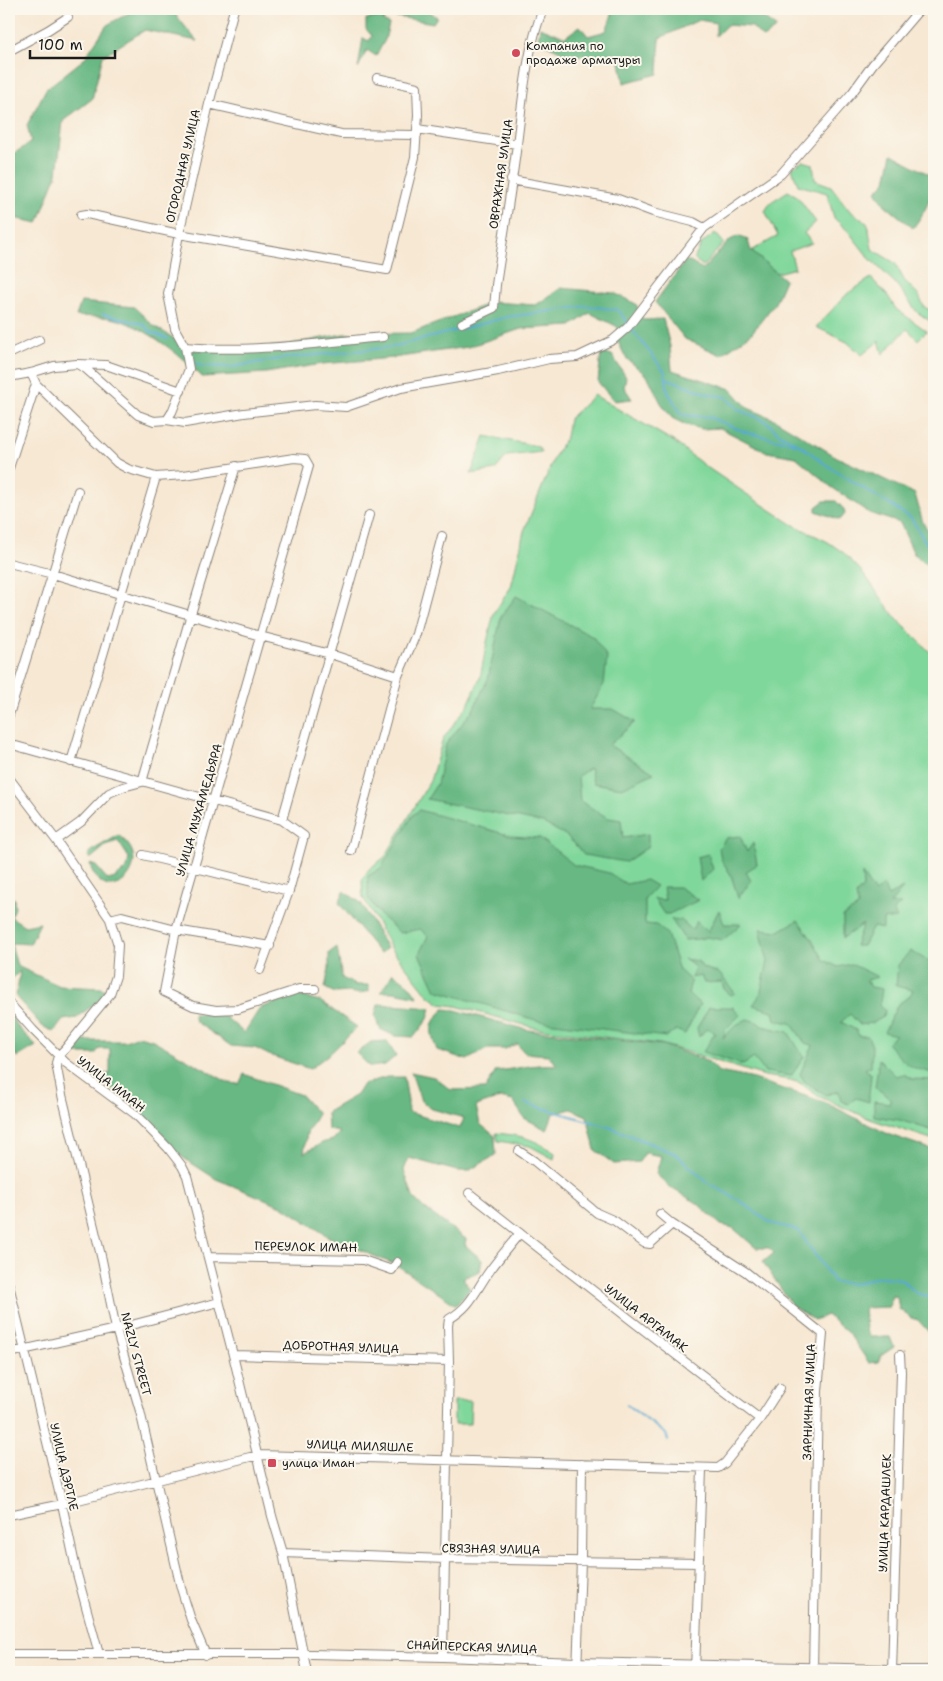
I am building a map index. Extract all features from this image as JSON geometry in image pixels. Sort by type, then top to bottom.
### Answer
[{"type":"street","name":"ОГОРОДНАЯ УЛИЦА","points":[[185,347],[175,329],[168,294],[179,234],[209,104],[234,9]]},
{"type":"street","name":"ОВРАЖНАЯ УЛИЦА","points":[[462,323],[494,308],[525,77],[537,24],[543,9]]},
{"type":"street","points":[[77,364],[86,369],[138,415],[154,421],[167,420],[185,423],[244,413],[315,405],[346,407],[401,388],[498,371],[549,359],[577,357],[613,340],[630,325],[704,228],[781,174],[852,93],[873,64],[920,9]]},
{"type":"street","points":[[9,51],[68,17]]},
{"type":"street","points":[[81,215],[87,214],[179,234],[387,270],[415,157],[418,116],[416,87],[377,78]]},
{"type":"street","points":[[209,104],[341,134],[417,132],[517,144]]},
{"type":"street","points":[[512,180],[618,199],[653,212],[693,222],[704,228]]},
{"type":"street","points":[[167,420],[189,370],[185,347],[209,349],[277,347],[382,337]]},
{"type":"street","points":[[9,352],[11,353],[39,340]]},
{"type":"street","points":[[9,377],[31,374],[54,366],[77,364],[106,365],[181,391]]},
{"type":"street","points":[[31,374],[36,384],[117,463],[128,468],[156,478],[236,466],[142,782]]},
{"type":"street","points":[[9,468],[36,384]]},
{"type":"street","name":"УЛИЦА МУХАМЕДЬЯРА","points":[[236,466],[294,458],[305,459],[308,463],[214,802],[176,930],[164,992],[193,1006],[216,1010],[238,1009],[299,989],[315,989]]},
{"type":"street","points":[[71,762],[156,478]]},
{"type":"street","points":[[9,715],[78,491]]},
{"type":"street","points":[[282,820],[369,515]]},
{"type":"street","points":[[351,852],[398,676],[416,634],[442,536]]},
{"type":"street","points":[[9,564],[53,574],[260,636],[330,654],[398,676]]},
{"type":"street","points":[[9,744],[282,820],[304,836],[289,891],[260,970]]},
{"type":"street","points":[[9,778],[56,840],[110,919],[118,945],[116,981],[110,994],[58,1056]]},
{"type":"street","points":[[56,840],[81,822],[109,793],[142,782]]},
{"type":"street","points":[[143,855],[289,891]]},
{"type":"street","points":[[110,919],[122,916],[176,930],[270,946]]},
{"type":"street","name":"УЛИЦА ИМАН","points":[[9,1003],[58,1056],[135,1114],[182,1166],[187,1176],[272,1516],[283,1553],[307,1672]]},
{"type":"street","name":"NAZLY STREET","points":[[58,1056],[56,1062],[62,1095],[102,1260],[116,1329],[140,1411],[181,1588],[191,1620],[206,1655]]},
{"type":"street","points":[[519,1151],[597,1212],[615,1221],[644,1243],[650,1244],[672,1224]]},
{"type":"street","name":"УЛИЦА АРГАМАК","points":[[469,1193],[647,1334],[760,1418]]},
{"type":"street","name":"ЗАРНИЧНАЯ УЛИЦА","points":[[660,1214],[672,1224],[746,1272],[823,1334],[818,1390],[813,1669]]},
{"type":"street","points":[[443,1657],[449,1319],[468,1305],[491,1268],[520,1233]]},
{"type":"street","name":"ПЕРЕУЛОК ИМАН","points":[[208,1257],[364,1260],[392,1270],[397,1262]]},
{"type":"street","name":"УЛИЦА ДЭРТЛЕ","points":[[9,1285],[77,1574],[99,1654]]},
{"type":"street","points":[[9,1353],[24,1348],[116,1329],[219,1302]]},
{"type":"street","name":"УЛИЦА КАРДАШЛЕК","points":[[892,1670],[900,1355]]},
{"type":"street","name":"ДОБРОТНАЯ УЛИЦА","points":[[233,1356],[449,1361]]},
{"type":"street","points":[[760,1418],[780,1388]]},
{"type":"street","name":"УЛИЦА МИЛЯШЛЕ","points":[[9,1515],[62,1504],[258,1455],[718,1468],[725,1463],[760,1418]]},
{"type":"street","points":[[577,1672],[582,1464]]},
{"type":"street","points":[[695,1668],[702,1468]]},
{"type":"street","name":"СВЯЗНАЯ УЛИЦА","points":[[283,1553],[445,1560],[698,1563]]},
{"type":"street","name":"СНАЙПЕРСКАЯ УЛИЦА","points":[[9,1654],[303,1654],[443,1657],[695,1668],[934,1670]]},
{"type":"green space","points":[[421,8],[437,17],[433,23],[386,15],[383,21],[389,24],[385,40],[376,56],[367,50],[358,68],[363,38],[369,41],[372,36],[366,29],[366,19],[382,17],[382,9],[407,9],[410,11]]},
{"type":"green space","points":[[136,9],[171,9],[197,41],[145,30],[103,56],[92,99],[63,121],[57,174],[38,223],[9,217],[9,157],[31,142],[27,125],[46,89],[84,59],[107,25]]},
{"type":"green space","points":[[614,9],[731,9],[732,11],[751,9],[777,28],[763,38],[752,27],[727,25],[716,36],[716,23],[699,20],[660,38],[658,74],[624,83],[619,57],[569,55],[538,41],[540,27],[565,37],[580,26],[588,36],[606,31]]},
{"type":"green space","points":[[892,154],[934,177],[934,184],[928,204],[913,228],[885,205],[876,191],[886,181]]},
{"type":"green space","points":[[803,161],[813,164],[815,180],[831,186],[849,210],[868,224],[872,249],[895,263],[904,280],[918,294],[924,307],[934,312],[934,324],[917,312],[896,284],[870,259],[848,231],[834,218],[827,193],[798,185],[792,168]]},
{"type":"green space","points":[[788,191],[797,196],[816,222],[804,233],[812,243],[790,251],[795,268],[777,273],[751,251],[778,236],[765,211],[771,202]]},
{"type":"green space","points":[[715,233],[724,243],[703,266],[694,259],[702,243]]},
{"type":"green space","points":[[738,236],[748,240],[751,251],[785,280],[775,303],[751,334],[721,355],[685,339],[655,302],[686,260],[703,269],[730,240]]},
{"type":"green space","points":[[871,278],[888,296],[896,309],[927,331],[918,340],[907,329],[883,354],[879,341],[862,355],[847,342],[816,327],[847,294]]},
{"type":"green space","points":[[561,288],[614,293],[636,304],[643,320],[663,319],[670,346],[672,370],[731,389],[748,408],[774,419],[837,457],[915,494],[923,523],[934,538],[934,571],[914,554],[900,523],[869,513],[830,486],[796,457],[767,452],[720,428],[702,429],[686,425],[672,418],[661,403],[648,377],[626,358],[618,342],[618,327],[590,313],[571,326],[521,329],[468,347],[393,358],[322,364],[266,373],[202,377],[184,360],[141,329],[109,318],[76,316],[81,302],[134,307],[154,326],[193,350],[281,346],[343,334],[411,333],[493,302],[536,305]]},
{"type":"green space","points":[[601,353],[612,355],[626,377],[624,387],[632,399],[614,401],[598,382]]},
{"type":"green space","points":[[594,395],[673,441],[705,466],[792,524],[828,542],[844,553],[864,574],[895,617],[934,656],[934,1140],[870,1119],[818,1096],[800,1083],[765,1076],[661,1044],[539,1029],[456,1006],[440,1004],[429,996],[391,948],[363,897],[362,880],[369,869],[385,857],[430,781],[443,739],[468,705],[480,678],[494,613],[511,587],[524,531],[554,458],[566,437],[569,419]]},
{"type":"green space","points":[[485,436],[537,446],[542,452],[507,456],[495,470],[471,474]]},
{"type":"green space","points":[[824,501],[836,501],[844,509],[845,514],[840,520],[816,511],[816,507]]},
{"type":"green space","points":[[516,596],[593,637],[607,657],[604,684],[590,709],[613,709],[635,722],[609,745],[654,773],[622,788],[593,783],[590,768],[578,776],[580,801],[608,818],[621,820],[623,838],[648,834],[648,847],[626,862],[584,855],[567,836],[543,823],[427,799],[437,784],[446,744],[473,710],[488,679],[501,617]]},
{"type":"green space","points":[[419,810],[512,836],[540,838],[574,865],[609,873],[626,884],[646,880],[656,886],[645,898],[645,924],[656,925],[667,934],[679,970],[691,981],[688,994],[700,1004],[685,1034],[676,1030],[666,1037],[539,1021],[436,990],[419,954],[428,936],[420,929],[400,933],[381,916],[368,898],[368,876],[381,868],[413,815]]},
{"type":"green space","points":[[119,835],[132,851],[134,859],[132,870],[121,883],[107,886],[97,878],[90,864],[96,866],[108,880],[115,878],[127,868],[129,858],[118,841],[108,844],[90,859],[88,856],[91,851]]},
{"type":"green space","points":[[740,836],[747,852],[753,843],[757,864],[746,872],[751,881],[738,898],[731,875],[721,859],[719,848],[726,838]]},
{"type":"green space","points":[[708,854],[713,869],[701,881],[697,857]]},
{"type":"green space","points":[[862,874],[875,893],[883,885],[888,896],[903,888],[890,904],[901,904],[893,911],[897,918],[883,920],[883,929],[873,927],[863,946],[855,946],[863,924],[843,938],[843,916],[858,907],[856,895],[863,887]]},
{"type":"green space","points":[[663,887],[679,887],[699,900],[669,914],[664,914],[654,899],[665,900]]},
{"type":"green space","points":[[344,891],[361,903],[387,948],[380,954],[339,903]]},
{"type":"green space","points":[[14,898],[15,908],[11,917],[25,926],[40,923],[30,944],[11,943],[17,966],[60,986],[102,988],[107,991],[103,997],[77,1018],[63,1020],[54,1032],[42,1026],[16,997],[20,971],[9,982],[9,899]]},
{"type":"green space","points":[[719,910],[724,924],[741,924],[723,940],[707,937],[685,940],[671,919],[681,920],[692,930],[697,921],[708,932]]},
{"type":"green space","points":[[798,920],[824,960],[838,967],[851,964],[878,977],[866,980],[871,987],[882,989],[880,1004],[885,1011],[882,1018],[872,1023],[860,1025],[850,1014],[841,1022],[856,1030],[859,1036],[868,1036],[872,1046],[871,1066],[865,1069],[871,1074],[869,1102],[856,1098],[848,1104],[841,1101],[839,1091],[826,1095],[805,1082],[800,1074],[813,1045],[805,1043],[791,1023],[775,1020],[773,1011],[753,1005],[760,995],[768,962],[760,929],[779,931]]},
{"type":"green space","points":[[337,947],[342,978],[356,985],[369,985],[369,991],[359,994],[349,992],[335,993],[325,988],[329,968],[329,953]]},
{"type":"green space","points":[[910,951],[934,964],[934,1073],[907,1064],[887,1043],[896,1035],[884,1032],[898,1004],[909,997],[913,990],[896,986],[898,965]]},
{"type":"green space","points":[[684,959],[698,961],[703,968],[719,973],[735,993],[731,995],[724,989],[722,982],[704,983],[701,976],[691,978],[695,967]]},
{"type":"green space","points":[[393,973],[409,985],[418,997],[394,992],[381,992]]},
{"type":"green space","points":[[297,995],[320,1001],[357,1027],[334,1050],[310,1069],[269,1055],[255,1048],[231,1046],[195,1021],[193,1014],[222,1014],[244,1033],[260,1008]]},
{"type":"green space","points":[[378,1004],[431,1008],[428,1019],[414,1037],[395,1036],[380,1029],[375,1016]]},
{"type":"green space","points":[[709,1007],[733,1007],[740,1015],[726,1029],[723,1038],[736,1025],[747,1019],[757,1022],[762,1026],[788,1032],[804,1057],[791,1076],[765,1072],[754,1058],[743,1065],[703,1052],[715,1033],[707,1028],[699,1037],[697,1028]]},
{"type":"green space","points":[[444,1009],[455,1010],[528,1030],[663,1045],[709,1062],[719,1072],[750,1078],[824,1102],[890,1135],[934,1150],[934,1338],[918,1320],[911,1318],[899,1309],[897,1297],[892,1296],[889,1307],[864,1308],[866,1329],[870,1337],[890,1337],[894,1347],[882,1355],[879,1362],[869,1363],[849,1334],[827,1315],[814,1320],[793,1307],[763,1262],[774,1253],[769,1248],[756,1248],[733,1228],[721,1225],[697,1203],[671,1188],[656,1174],[661,1156],[645,1153],[639,1162],[614,1164],[595,1150],[587,1116],[571,1109],[553,1114],[547,1130],[524,1118],[513,1101],[500,1098],[476,1106],[480,1124],[495,1136],[496,1155],[468,1171],[457,1171],[409,1158],[404,1170],[413,1197],[425,1209],[466,1239],[465,1245],[482,1260],[480,1271],[463,1278],[470,1289],[456,1305],[398,1266],[329,1237],[282,1206],[216,1179],[179,1155],[147,1118],[92,1074],[110,1074],[110,1049],[99,1049],[95,1054],[74,1054],[78,1041],[125,1041],[139,1036],[153,1040],[229,1083],[239,1084],[244,1074],[301,1095],[318,1114],[307,1133],[304,1153],[324,1142],[333,1140],[340,1132],[328,1130],[327,1112],[356,1095],[363,1084],[387,1077],[404,1077],[408,1112],[460,1128],[464,1118],[432,1109],[421,1101],[411,1072],[434,1077],[451,1090],[485,1089],[496,1071],[534,1065],[557,1065],[548,1055],[525,1053],[517,1044],[505,1049],[487,1049],[467,1060],[437,1050],[432,1028],[435,1019]]},
{"type":"green space","points":[[9,1014],[18,1027],[36,1046],[18,1057],[9,1049]]},
{"type":"green space","points":[[387,1041],[396,1056],[385,1065],[370,1067],[356,1053],[371,1042]]},
{"type":"green space","points":[[879,1059],[896,1076],[904,1074],[912,1079],[932,1080],[934,1078],[934,1131],[899,1120],[874,1116],[874,1101],[890,1103],[890,1098],[875,1087]]},
{"type":"green space","points":[[496,1133],[534,1141],[555,1153],[554,1159],[530,1146],[498,1141]]},
{"type":"green space","points":[[454,1401],[471,1401],[470,1424],[454,1424]]},
{"type":"waterway","points":[[192,361],[201,366],[231,367],[286,358],[393,347],[507,317],[588,306],[618,310],[628,323]]},
{"type":"waterway","points":[[103,314],[143,324],[151,332],[168,339]]},
{"type":"waterway","points":[[630,327],[665,372],[668,392],[682,415],[709,417],[745,432],[800,445],[825,464],[911,518],[928,546],[934,551]]},
{"type":"waterway","points":[[666,378],[708,394],[726,397],[739,410],[766,421],[778,433],[798,444]]},
{"type":"waterway","points":[[525,1103],[609,1127],[676,1154],[708,1183],[742,1202],[770,1223],[798,1230],[834,1282],[855,1284],[869,1279],[884,1277],[901,1279],[916,1293],[934,1298]]},
{"type":"waterway","points":[[627,1405],[666,1434],[668,1440]]},
{"type":"place","name":"Компания по продаже арматуры","points":[[516,53]]},
{"type":"place","name":"улица Иман","points":[[272,1463]]}]
